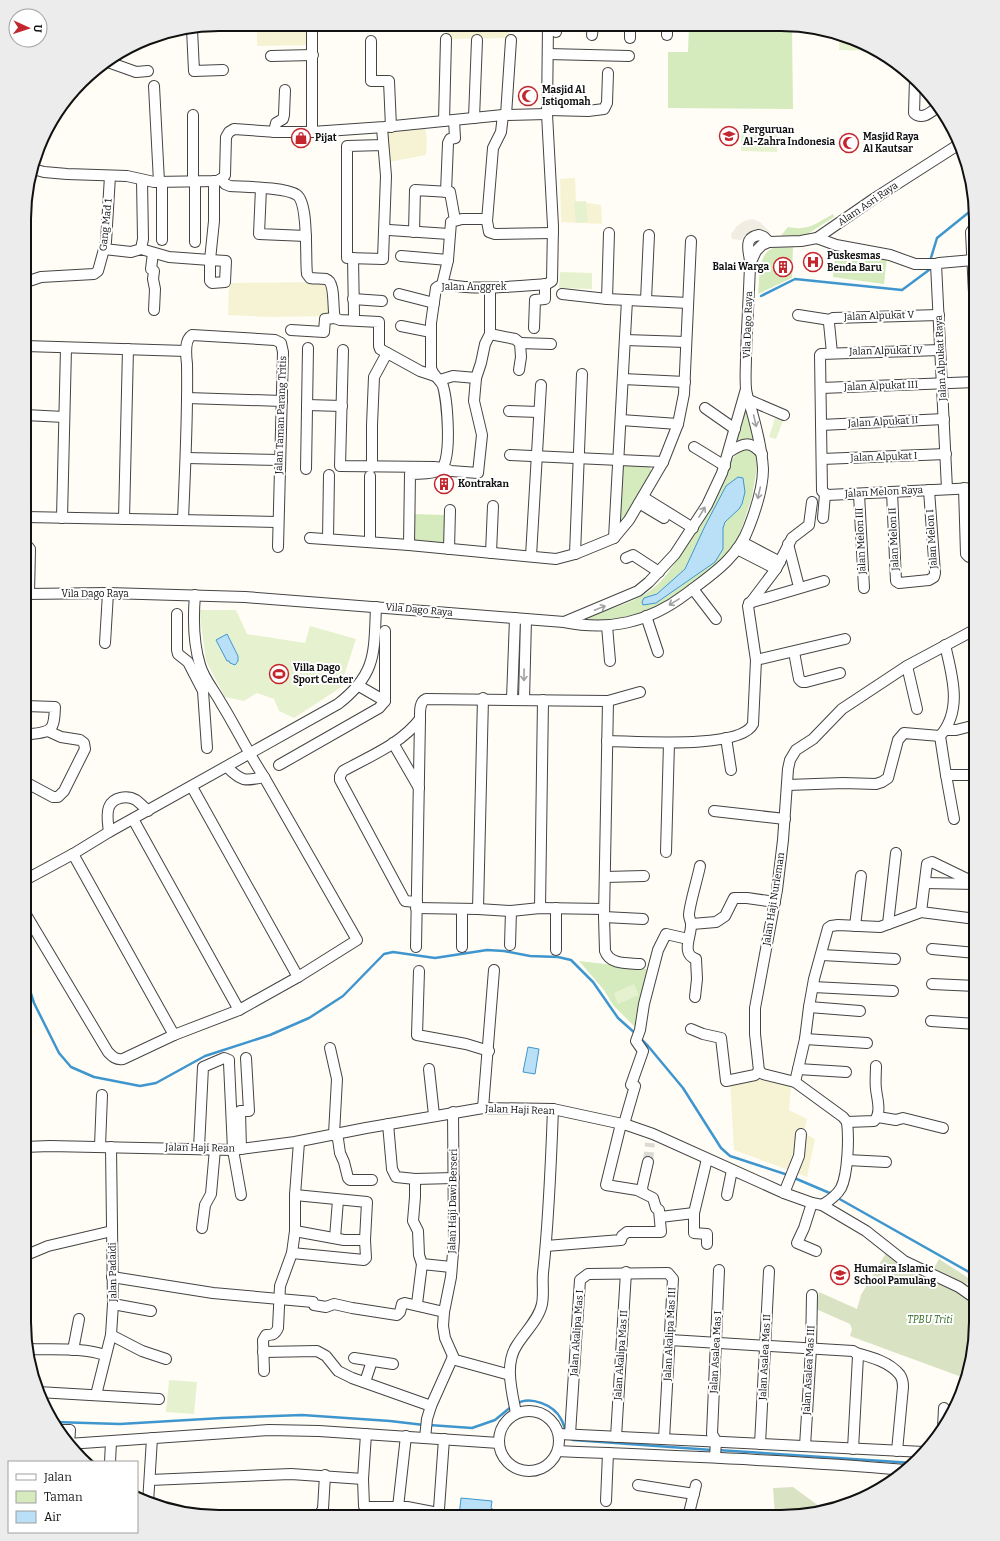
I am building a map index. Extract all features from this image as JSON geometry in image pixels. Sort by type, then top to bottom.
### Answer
[{"type":"street","points":[[312,31],[312,132]]},
{"type":"street","points":[[534,328],[534,300],[545,299],[545,284],[550,283],[552,280],[553,233],[548,112],[548,31]]},
{"type":"street","points":[[630,31],[630,38]]},
{"type":"street","points":[[192,33],[194,71],[223,70]]},
{"type":"street","points":[[446,39],[449,121],[455,138],[450,139],[448,143],[446,192]]},
{"type":"street","points":[[474,118],[478,40]]},
{"type":"street","points":[[512,40],[504,115],[501,132],[493,148],[487,219],[488,232],[492,234],[553,233]]},
{"type":"street","points":[[371,41],[371,81],[389,82],[386,127],[383,145],[386,176],[383,259],[347,258],[347,146],[383,145]]},
{"type":"street","points":[[548,54],[629,56]]},
{"type":"street","points":[[271,56],[313,55]]},
{"type":"street","points":[[113,64],[132,71],[148,72]]},
{"type":"street","points":[[37,170],[44,172],[127,176],[142,180],[161,182],[218,180],[224,177],[226,172],[226,140],[230,131],[238,129],[274,132],[312,132],[386,127],[504,115],[604,109],[607,103],[608,73]]},
{"type":"street","points":[[154,86],[161,182],[162,240]]},
{"type":"street","points":[[915,87],[914,113],[920,117],[923,117],[934,110]]},
{"type":"street","points":[[274,132],[276,124],[284,115],[285,90]]},
{"type":"street","points":[[193,115],[195,242]]},
{"type":"street","name":"Alam Asri Raya","points":[[769,242],[801,241],[817,238],[875,198],[955,147]]},
{"type":"street","name":"Gang Mad 1","points":[[31,280],[41,277],[94,274],[99,269],[108,225],[110,176]]},
{"type":"street","points":[[141,249],[143,239],[142,180]]},
{"type":"street","points":[[218,180],[228,186],[261,188],[287,192],[296,194],[299,197],[304,211],[307,276],[312,279],[326,279],[330,282],[332,287],[335,318]]},
{"type":"street","points":[[104,249],[131,252],[141,249],[169,257],[210,260],[218,180]]},
{"type":"street","points":[[261,188],[259,234],[306,236]]},
{"type":"street","points":[[414,232],[415,190],[450,192],[455,220]]},
{"type":"street","points":[[442,285],[448,260],[451,222],[455,220],[487,219]]},
{"type":"street","points":[[389,230],[449,234]]},
{"type":"street","points":[[607,299],[609,233]]},
{"type":"street","points":[[646,300],[648,235]]},
{"type":"street","name":"Vila Dago Raya","points":[[31,594],[108,593],[252,597],[564,622],[577,625],[607,626],[629,623],[659,611],[693,589],[727,562],[740,546],[749,528],[761,486],[763,470],[762,454],[746,389],[747,325],[751,262],[748,249],[749,242],[753,236],[759,235],[769,242]]},
{"type":"street","points":[[817,238],[836,245],[890,254],[915,264],[969,264]]},
{"type":"street","points":[[310,538],[408,545],[556,559],[575,554],[614,538],[629,520],[663,462],[678,424],[685,382],[690,241]]},
{"type":"street","points":[[153,253],[151,269],[154,272],[154,310]]},
{"type":"street","points":[[401,256],[448,260]]},
{"type":"street","points":[[353,258],[354,315]]},
{"type":"street","name":"Jalan Alpukat Raya","points":[[936,264],[947,489]]},
{"type":"street","name":"Jalan Anggrek","points":[[443,468],[446,458],[447,426],[443,388],[431,368],[431,332],[436,288],[442,285],[490,288],[545,284]]},
{"type":"street","points":[[343,350],[340,466],[371,471],[443,468],[451,471],[478,473],[482,435],[474,401],[476,378],[485,344],[490,334],[490,288]]},
{"type":"street","points":[[400,294],[434,303]]},
{"type":"street","points":[[562,294],[607,299],[688,302]]},
{"type":"street","points":[[353,299],[382,301]]},
{"type":"street","points":[[614,538],[627,300]]},
{"type":"street","points":[[798,315],[830,320]]},
{"type":"street","name":"Jalan Alpukat V","points":[[832,353],[829,323],[833,318],[939,315]]},
{"type":"street","points":[[291,330],[324,332],[325,319],[335,318],[340,320],[379,322],[379,348],[387,353],[416,369],[437,378],[452,376],[476,378]]},
{"type":"street","points":[[401,326],[431,332]]},
{"type":"street","points":[[490,334],[515,339],[520,343],[552,344]]},
{"type":"street","name":"Jalan Taman Parang Tritis","points":[[184,520],[187,398],[186,351],[188,340],[192,335],[275,340],[281,343],[283,352],[278,547]]},
{"type":"street","points":[[625,340],[686,342]]},
{"type":"street","points":[[519,370],[520,343]]},
{"type":"street","points":[[31,346],[186,351]]},
{"type":"street","points":[[62,518],[66,348]]},
{"type":"street","points":[[306,469],[308,348]]},
{"type":"street","points":[[124,519],[128,349]]},
{"type":"street","name":"Jalan Alpukat IV","points":[[832,353],[940,350]]},
{"type":"street","points":[[370,542],[371,430],[374,377],[387,353]]},
{"type":"street","points":[[823,518],[820,355],[823,353],[832,353]]},
{"type":"street","points":[[575,554],[582,374]]},
{"type":"street","points":[[623,379],[685,382]]},
{"type":"street","name":"Jalan Alpukat III","points":[[821,388],[942,385],[969,383]]},
{"type":"street","points":[[531,556],[541,385]]},
{"type":"street","name":"Vila Dago Raya","points":[[564,622],[638,590],[659,572],[675,554],[691,531],[715,490],[729,452],[740,406],[746,389]]},
{"type":"street","points":[[187,398],[282,401]]},
{"type":"street","points":[[749,400],[784,415]]},
{"type":"street","points":[[307,405],[342,406]]},
{"type":"street","points":[[705,408],[735,429]]},
{"type":"street","points":[[509,411],[540,412]]},
{"type":"street","points":[[31,415],[64,417]]},
{"type":"street","name":"Jalan Alpukat II","points":[[821,425],[944,419]]},
{"type":"street","points":[[621,420],[678,424]]},
{"type":"street","points":[[729,452],[743,444],[750,444],[756,447],[762,454]]},
{"type":"street","points":[[694,447],[724,466]]},
{"type":"street","name":"Jalan Alpukat I","points":[[822,459],[946,454]]},
{"type":"street","points":[[510,455],[663,462]]},
{"type":"street","points":[[186,458],[280,460]]},
{"type":"street","points":[[408,545],[410,474],[435,472],[443,468]]},
{"type":"street","points":[[328,539],[329,476]]},
{"type":"street","points":[[964,488],[966,554],[969,555]]},
{"type":"street","name":"Jalan Melon Raya","points":[[823,492],[827,495],[969,488]]},
{"type":"street","name":"Jalan Melon I","points":[[900,583],[929,580],[934,577],[935,573],[928,490]]},
{"type":"street","name":"Jalan Melon II","points":[[892,492],[896,581],[900,583]]},
{"type":"street","name":"Jalan Melon III","points":[[858,494],[864,588]]},
{"type":"street","points":[[641,500],[691,531]]},
{"type":"street","points":[[607,740],[695,743],[726,738],[748,731],[753,724],[756,660],[748,609],[749,603],[778,566],[792,538],[809,526],[812,502]]},
{"type":"street","points":[[491,553],[493,506]]},
{"type":"street","points":[[449,549],[450,510]]},
{"type":"street","points":[[31,517],[278,522]]},
{"type":"street","points":[[788,544],[799,587]]},
{"type":"street","points":[[740,546],[778,566]]},
{"type":"street","points":[[626,558],[633,555],[659,572]]},
{"type":"street","points":[[749,603],[799,587],[824,581]]},
{"type":"street","points":[[693,589],[716,619]]},
{"type":"street","points":[[106,643],[108,593]]},
{"type":"street","points":[[195,595],[193,616],[196,644],[200,666],[207,690],[207,748]]},
{"type":"street","points":[[31,877],[338,704],[359,686],[371,665],[374,647],[376,607]]},
{"type":"street","points":[[31,923],[108,1052],[113,1058],[118,1060],[174,1035],[239,1010],[298,977],[357,940],[221,703],[207,690],[188,662],[178,654],[177,614]]},
{"type":"street","points":[[646,616],[658,652]]},
{"type":"street","points":[[512,699],[515,618]]},
{"type":"street","points":[[524,700],[526,619]]},
{"type":"street","points":[[607,626],[610,661]]},
{"type":"street","points":[[280,765],[379,708],[385,701],[385,631]]},
{"type":"street","name":"Jalan Haji Nurleman","points":[[759,1071],[755,1034],[755,1008],[775,902],[785,819],[788,765],[796,750],[813,739],[842,709],[907,666],[969,633]]},
{"type":"street","points":[[756,660],[845,639]]},
{"type":"street","points":[[945,645],[955,687],[953,706],[943,733],[946,776],[954,819]]},
{"type":"street","points":[[794,652],[799,678],[802,682],[840,673]]},
{"type":"street","points":[[907,666],[918,709]]},
{"type":"street","points":[[359,686],[385,701]]},
{"type":"street","points":[[416,946],[420,789],[420,719],[421,704],[423,700],[483,698],[608,701],[640,692]]},
{"type":"street","points":[[478,909],[483,698]]},
{"type":"street","points":[[540,908],[543,700]]},
{"type":"street","points":[[608,701],[604,913],[605,951],[606,955],[614,961],[640,964]]},
{"type":"street","points":[[31,706],[55,707],[52,728],[48,731],[31,734]]},
{"type":"street","points":[[420,719],[414,727],[393,743],[343,771],[340,776],[340,780],[405,901],[416,905],[462,909],[511,911],[556,908],[644,919]]},
{"type":"street","points":[[788,785],[843,783],[876,784],[888,778],[895,748],[901,736],[904,734],[943,733],[969,727]]},
{"type":"street","points":[[31,785],[53,797],[58,797],[64,791],[85,749],[84,743],[80,740],[61,737],[48,731]]},
{"type":"street","points":[[726,738],[731,770]]},
{"type":"street","points":[[393,743],[420,789]]},
{"type":"street","points":[[666,852],[669,743]]},
{"type":"street","points":[[227,767],[239,778],[246,780],[264,777]]},
{"type":"street","points":[[946,776],[969,775]]},
{"type":"street","points":[[192,787],[298,977]]},
{"type":"street","points":[[109,832],[109,806],[117,798],[126,797],[136,800],[148,811]]},
{"type":"street","points":[[714,811],[785,819]]},
{"type":"street","points":[[133,819],[239,1010]]},
{"type":"street","points":[[888,924],[896,853]]},
{"type":"street","points":[[73,854],[174,1035]]},
{"type":"street","points":[[921,912],[926,864],[932,862],[969,880]]},
{"type":"street","points":[[695,997],[697,978],[696,959],[691,957],[688,952],[688,939],[692,924],[689,914],[700,866]]},
{"type":"street","points":[[605,877],[644,876]]},
{"type":"street","points":[[855,926],[861,876]]},
{"type":"street","points":[[925,883],[969,883]]},
{"type":"street","points":[[692,924],[716,922],[724,916],[734,898],[747,898],[775,902]]},
{"type":"street","points":[[556,908],[556,950]]},
{"type":"street","points":[[462,909],[462,947]]},
{"type":"street","points":[[510,945],[511,911]]},
{"type":"street","points":[[795,1082],[805,1039],[813,987],[828,928],[838,925],[880,927],[921,912],[969,918]]},
{"type":"street","points":[[546,1246],[620,1240],[627,1232],[661,1232],[659,1210],[656,1208],[653,1198],[645,1195],[643,1192],[606,1185],[622,1124],[635,1086],[631,1085],[643,1051],[637,1037],[658,950],[664,935],[667,934],[688,939]]},
{"type":"street","points":[[932,949],[969,952]]},
{"type":"street","points":[[822,955],[895,959]]},
{"type":"street","points":[[483,1108],[489,1051],[494,970]]},
{"type":"street","points":[[419,971],[417,1035],[466,1044],[489,1051]]},
{"type":"street","points":[[932,984],[969,986]]},
{"type":"street","points":[[813,987],[893,991]]},
{"type":"street","points":[[809,1007],[860,1011]]},
{"type":"street","points":[[931,1022],[969,1024]]},
{"type":"street","points":[[691,1029],[721,1038],[726,1081],[756,1075],[759,1071],[763,1074],[795,1082],[843,1117],[847,1122],[845,1173],[841,1188],[825,1201],[804,1228],[797,1243],[816,1251]]},
{"type":"street","points":[[805,1039],[867,1042]]},
{"type":"street","points":[[330,1048],[337,1079],[334,1134],[338,1139],[340,1154],[350,1180],[372,1180]]},
{"type":"street","points":[[199,1148],[203,1067],[224,1058],[229,1060],[241,1194]]},
{"type":"street","points":[[237,1149],[240,1111],[249,1111],[246,1058]]},
{"type":"street","points":[[847,1122],[874,1121],[878,1116],[878,1100],[875,1088],[876,1066]]},
{"type":"street","points":[[429,1069],[434,1115]]},
{"type":"street","points":[[798,1069],[846,1072]]},
{"type":"street","points":[[100,1146],[102,1095]]},
{"type":"street","name":"Jalan Haji Rean","points":[[31,1147],[100,1146],[237,1149],[299,1142],[434,1115],[483,1108],[553,1109],[622,1124],[652,1139],[706,1159],[784,1193],[825,1201],[904,1261],[959,1287],[969,1294]]},
{"type":"street","points":[[515,1409],[537,1411],[547,1416],[555,1424],[560,1442],[558,1451],[552,1461],[543,1468],[531,1472],[519,1470],[509,1464],[502,1454],[499,1443],[500,1431],[515,1409],[510,1375],[513,1351],[538,1315],[543,1303],[542,1281],[546,1246],[553,1109]]},
{"type":"street","name":"Jalan Haji Dawi Berseri","points":[[452,1359],[453,1356],[444,1332],[444,1312],[451,1276],[454,1229],[453,1112]]},
{"type":"street","points":[[878,1116],[896,1120],[903,1118],[943,1128]]},
{"type":"street","points":[[388,1124],[393,1173],[396,1177],[415,1179],[454,1178]]},
{"type":"street","points":[[784,1193],[799,1156],[801,1134]]},
{"type":"street","points":[[264,1370],[263,1340],[266,1335],[276,1333],[278,1328],[280,1286],[292,1253],[295,1231],[299,1142]]},
{"type":"street","name":"Jalan Padaidi","points":[[96,1395],[110,1335],[113,1304],[111,1147]]},
{"type":"street","points":[[202,1228],[204,1205],[211,1194],[215,1149]]},
{"type":"street","points":[[706,1159],[694,1213],[694,1233],[707,1234],[706,1244]]},
{"type":"street","points":[[846,1160],[886,1162]]},
{"type":"street","points":[[643,1192],[642,1188],[648,1162]]},
{"type":"street","points":[[727,1195],[732,1170]]},
{"type":"street","points":[[415,1179],[413,1221],[418,1231],[418,1255],[422,1264],[417,1304]]},
{"type":"street","points":[[292,1253],[366,1260],[365,1240],[367,1202],[296,1196]]},
{"type":"street","points":[[336,1238],[338,1200]]},
{"type":"street","points":[[660,1217],[694,1213]]},
{"type":"street","points":[[31,1253],[48,1246],[112,1231]]},
{"type":"street","points":[[295,1231],[344,1240],[365,1240]]},
{"type":"street","points":[[422,1264],[451,1267]]},
{"type":"street","name":"Jalan Asalea Mas I","points":[[710,1457],[717,1344],[719,1270]]},
{"type":"street","name":"Jalan Asalea Mas II","points":[[760,1444],[769,1271]]},
{"type":"street","name":"Jalan Akalipa Mas III","points":[[626,1272],[668,1273],[673,1279],[664,1439]]},
{"type":"street","name":"Jalan Akalipa Mas I","points":[[570,1434],[580,1280],[588,1274],[626,1272]]},
{"type":"street","name":"Jalan Akalipa Mas II","points":[[616,1437],[626,1272]]},
{"type":"street","points":[[112,1277],[213,1293],[313,1302],[314,1305],[326,1308],[334,1304],[397,1315],[400,1312],[403,1303],[417,1304],[444,1312]]},
{"type":"street","name":"Jalan Asalea Mas III","points":[[805,1446],[811,1349],[812,1295]]},
{"type":"street","points":[[113,1304],[151,1311]]},
{"type":"street","points":[[73,1350],[79,1319]]},
{"type":"street","points":[[110,1335],[142,1351],[166,1359]]},
{"type":"street","points":[[670,1340],[853,1351],[879,1360],[900,1375],[902,1380],[903,1387],[897,1451]]},
{"type":"street","points":[[33,1349],[98,1352],[106,1355]]},
{"type":"street","points":[[263,1352],[317,1351],[326,1356],[338,1371],[352,1378],[431,1406]]},
{"type":"street","points":[[853,1449],[858,1356],[856,1353]]},
{"type":"street","points":[[354,1358],[393,1364]]},
{"type":"street","points":[[426,1429],[431,1406],[452,1359],[510,1375]]},
{"type":"street","points":[[365,1382],[372,1361]]},
{"type":"street","points":[[44,1392],[159,1399]]},
{"type":"street","points":[[944,1408],[944,1417]]},
{"type":"street","points":[[77,1444],[269,1430],[406,1436],[426,1429],[444,1439],[499,1443]]},
{"type":"street","points":[[65,1430],[70,1430],[69,1436]]},
{"type":"street","points":[[366,1434],[363,1478],[364,1506],[390,1510]]},
{"type":"street","points":[[559,1434],[664,1439],[711,1439],[760,1444],[917,1452]]},
{"type":"street","points":[[398,1510],[406,1436]]},
{"type":"street","points":[[149,1497],[152,1438]]},
{"type":"street","points":[[437,1510],[444,1439]]},
{"type":"street","points":[[110,1461],[111,1442]]},
{"type":"street","points":[[558,1451],[710,1457],[852,1465],[898,1469]]},
{"type":"street","points":[[606,1501],[608,1453]]},
{"type":"street","points":[[150,1480],[291,1474],[363,1478]]},
{"type":"street","points":[[322,1510],[325,1475]]},
{"type":"street","points":[[638,1485],[695,1490],[690,1510]]},
{"type":"shaded area","points":[[257,31],[309,31],[310,45],[257,46]]},
{"type":"shaded area","points":[[447,31],[509,31],[509,38],[447,39]]},
{"type":"shaded area","points":[[425,126],[427,139],[426,155],[389,162],[387,132]]},
{"type":"shaded area","points":[[575,178],[576,201],[601,205],[602,224],[561,222],[560,179]]},
{"type":"shaded area","points":[[752,219],[760,222],[770,232],[767,235],[760,231],[754,230],[741,240],[732,239],[731,234],[737,226],[744,221]]},
{"type":"shaded area","points":[[322,282],[328,285],[330,316],[270,317],[228,315],[229,283]]},
{"type":"shaded area","points":[[756,1074],[791,1085],[789,1110],[807,1119],[804,1133],[815,1139],[807,1177],[734,1150],[730,1081]]},
{"type":"green space","points":[[689,31],[792,31],[793,109],[668,108],[668,52],[688,52]]},
{"type":"green space","points":[[840,40],[865,51],[839,50]]},
{"type":"green space","points":[[741,129],[777,129],[777,152],[741,151]]},
{"type":"green space","points":[[586,201],[588,222],[576,223],[574,202]]},
{"type":"green space","points":[[833,214],[834,217],[806,235],[799,237],[780,237],[788,227],[801,228],[812,226]]},
{"type":"green space","points":[[793,246],[792,278],[758,294],[760,268],[764,256],[773,248]]},
{"type":"green space","points":[[836,247],[887,257],[884,284],[833,277]]},
{"type":"green space","points":[[560,272],[592,273],[592,289],[559,288]]},
{"type":"green space","points":[[744,411],[747,411],[754,443],[735,445]]},
{"type":"green space","points":[[775,418],[783,421],[776,439],[769,437]]},
{"type":"green space","points":[[744,449],[751,450],[756,454],[757,466],[752,497],[738,539],[722,558],[706,574],[658,607],[612,621],[587,622],[589,616],[634,600],[648,592],[662,581],[708,511],[728,466],[737,454]]},
{"type":"green space","points":[[620,465],[648,466],[651,469],[651,475],[624,521],[620,523]]},
{"type":"green space","points":[[413,514],[445,515],[444,546],[412,543]]},
{"type":"green space","name":"Villa Dago Sport Center","points":[[199,610],[236,610],[247,634],[305,643],[310,626],[356,639],[340,688],[294,718],[279,711],[274,699],[257,693],[244,701],[225,697],[206,661]]},
{"type":"green space","points":[[579,961],[651,970],[638,1030],[613,1005],[604,990]]},
{"type":"green space","points":[[634,984],[639,995],[618,1004],[614,993]]},
{"type":"green space","name":"TPBU Triti","points":[[886,1253],[929,1277],[939,1259],[969,1278],[962,1293],[969,1298],[969,1335],[961,1377],[850,1336],[852,1329],[850,1324],[816,1309],[819,1292],[857,1309],[861,1295]]},
{"type":"green space","points":[[169,1380],[197,1382],[194,1414],[166,1412]]},
{"type":"green space","points":[[793,1487],[819,1506],[794,1510],[775,1510],[773,1488]]},
{"type":"water","points":[[738,477],[743,478],[745,492],[742,504],[739,509],[725,522],[723,528],[723,549],[715,562],[656,603],[643,605],[642,602],[644,598],[657,594],[685,569],[726,486]]},
{"type":"water","points":[[227,634],[238,656],[238,661],[235,665],[227,661],[216,640]]},
{"type":"water","points":[[528,1047],[539,1049],[535,1074],[523,1072]]},
{"type":"water","points":[[461,1498],[492,1501],[491,1508],[494,1510],[460,1510]]},
{"type":"waterway","points":[[930,261],[937,238],[969,213]]},
{"type":"waterway","points":[[761,296],[795,279],[902,290],[929,270],[929,266]]},
{"type":"waterway","points":[[31,994],[34,1003],[59,1053],[71,1067],[94,1077],[140,1086],[156,1083],[205,1056],[270,1035],[309,1018],[343,996],[384,954],[393,952],[435,958],[487,950],[504,951],[530,956],[558,957],[571,960],[593,982],[618,1018],[636,1034]]},
{"type":"waterway","points":[[641,1039],[683,1088],[721,1148],[730,1156],[788,1175]]},
{"type":"waterway","points":[[792,1177],[832,1194]]},
{"type":"waterway","points":[[836,1197],[969,1272]]},
{"type":"waterway","points":[[516,1404],[522,1401],[535,1401],[553,1409],[562,1420],[566,1431]]},
{"type":"waterway","points":[[429,1425],[472,1428],[495,1420],[512,1406]]},
{"type":"waterway","points":[[60,1422],[120,1424],[302,1415],[390,1421],[424,1425]]},
{"type":"waterway","points":[[570,1438],[573,1440],[712,1450]]},
{"type":"waterway","points":[[717,1450],[906,1463]]},
{"type":"tunnel","points":[[648,1162],[650,1143]]},
{"type":"place","name":"Masjid Al Istiqomah","points":[[528,96]]},
{"type":"place","name":"Perguruan Al-Zahra Indonesia","points":[[729,136]]},
{"type":"place","name":"Pijat","points":[[301,138]]},
{"type":"place","name":"Masjid Raya Al Kautsar","points":[[849,143]]},
{"type":"place","name":"Puskesmas Benda Baru","points":[[813,262]]},
{"type":"place","name":"Balai Warga","points":[[783,267]]},
{"type":"place","name":"Kontrakan","points":[[444,484]]},
{"type":"place","name":"Villa Dago Sport Center","points":[[279,674]]},
{"type":"place","name":"Humaira Islamic School Pamulang","points":[[840,1275]]}]
